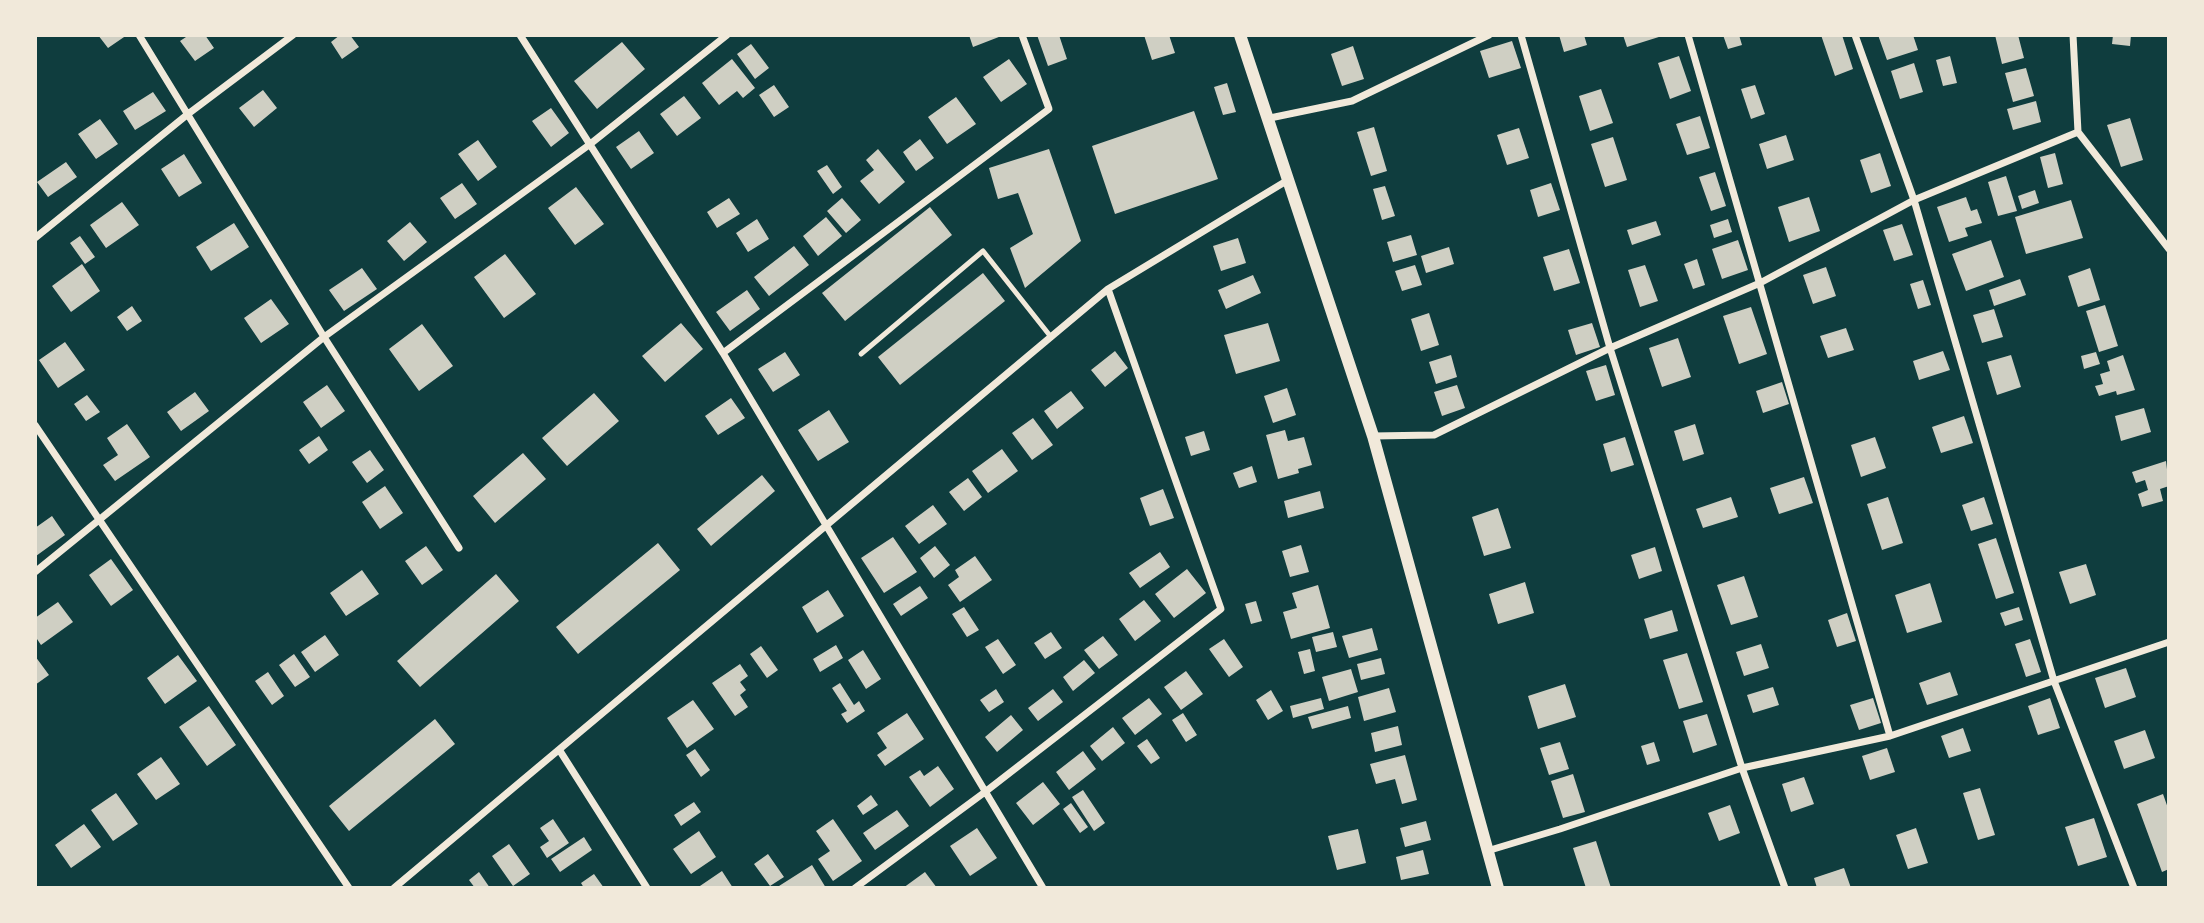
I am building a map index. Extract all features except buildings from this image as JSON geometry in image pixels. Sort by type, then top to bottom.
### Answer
[{"type":"street","points":[[139,35],[324,337],[459,548]]},
{"type":"street","points":[[35,238],[188,114],[293,35]]},
{"type":"street","points":[[520,35],[723,353],[1043,888]]},
{"type":"street","points":[[35,572],[324,337],[589,145],[727,35]]},
{"type":"street","points":[[723,353],[1049,109],[1022,35]]},
{"type":"street","points":[[1240,35],[1270,118],[1373,436],[1498,888]]},
{"type":"street","points":[[1270,118],[1352,101],[1489,35]]},
{"type":"street","points":[[1521,35],[1610,348],[1742,768],[1784,888]]},
{"type":"street","points":[[1688,35],[1890,736]]},
{"type":"street","points":[[1856,35],[1914,200],[2054,681],[2134,888]]},
{"type":"street","points":[[2073,35],[2078,132],[2169,249]]},
{"type":"street","points":[[1373,436],[1434,435],[1610,348],[1760,283],[1914,200],[2078,132]]},
{"type":"street","points":[[394,888],[1108,289],[1288,180]]},
{"type":"street","points":[[855,888],[985,792],[1221,609],[1108,289]]},
{"type":"street","points":[[35,425],[101,518],[349,888]]},
{"type":"street","points":[[1487,850],[1560,829],[1742,768],[1890,736],[2169,642]]},
{"type":"street","points":[[560,751],[647,888]]},
{"type":"lane","points":[[861,354],[983,251],[1051,337]]}]
